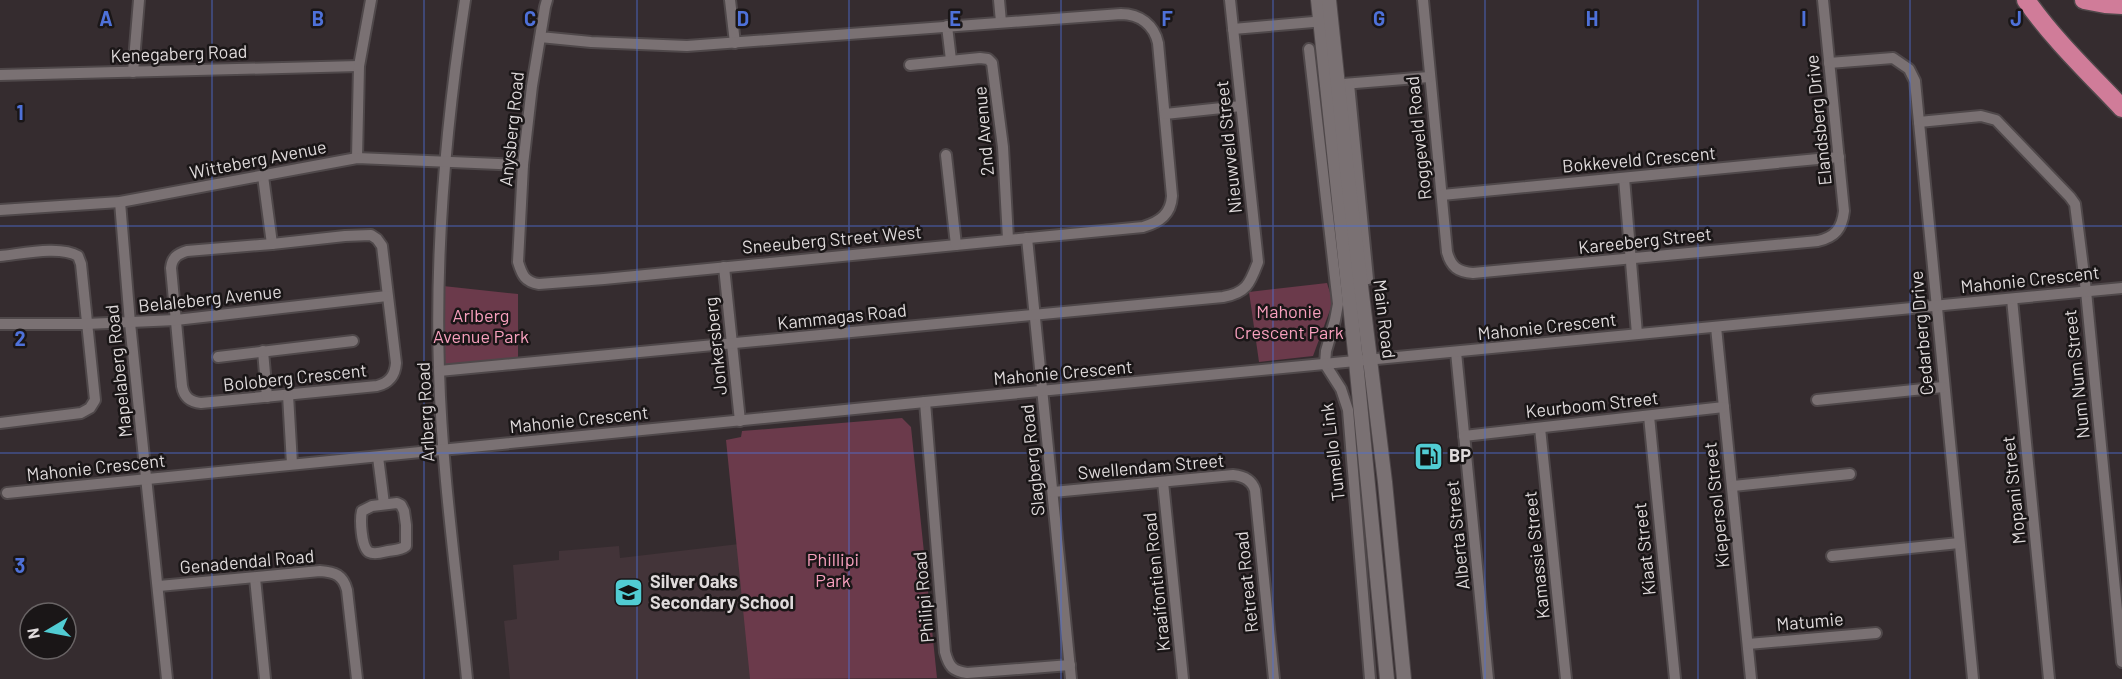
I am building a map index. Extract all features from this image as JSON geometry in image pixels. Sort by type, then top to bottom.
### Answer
[{"type":"highway","points":[[2026,0],[2066,49],[2122,108]]},
{"type":"highway","points":[[2084,0],[2104,4],[2122,4]]},
{"type":"main road","name":"Main Road","points":[[1318,0],[1325,21],[1338,85],[1371,360],[1404,679]]},
{"type":"main road","name":"Main Road","points":[[1325,21],[1329,0]]},
{"type":"main road","name":"Main Road","points":[[1338,85],[1356,362],[1386,679]]},
{"type":"street","points":[[133,72],[139,0]]},
{"type":"street","points":[[357,158],[359,66],[371,0]]},
{"type":"street","name":"Arlberg Road","points":[[465,0],[451,89],[438,257],[439,371],[444,450],[467,679]]},
{"type":"street","name":"Anysberg Road","points":[[519,262],[523,165],[532,86],[547,0]]},
{"type":"street","points":[[730,0],[735,43]]},
{"type":"street","points":[[999,0],[1001,22]]},
{"type":"street","name":"Nieuwveld Street","points":[[1230,0],[1258,262],[1246,288]]},
{"type":"street","name":"Roggeveld Road","points":[[1423,0],[1447,252],[1451,263],[1457,270]]},
{"type":"street","name":"Elandsberg Drive","points":[[1823,0],[1844,212],[1843,222],[1836,234]]},
{"type":"street","points":[[540,37],[677,46],[1128,14],[1144,21],[1156,36],[1165,114],[1241,106]]},
{"type":"street","points":[[1233,29],[1325,21]]},
{"type":"street","points":[[946,26],[951,60]]},
{"type":"street","points":[[1309,49],[1338,304],[1325,364]]},
{"type":"street","name":"Cedarberg Drive","points":[[1829,63],[1886,57],[1899,60],[1909,69],[1914,81],[1973,679]]},
{"type":"street","name":"2nd Avenue","points":[[910,65],[951,60],[986,59],[992,61],[1003,147],[1008,239]]},
{"type":"street","name":"Kenegaberg Road","points":[[0,75],[359,66]]},
{"type":"street","points":[[1368,279],[1338,85],[1429,77]]},
{"type":"street","name":"Sneeuberg Street West","points":[[519,262],[526,280],[539,284],[1143,227],[1161,220],[1168,211],[1172,196],[1165,114]]},
{"type":"street","name":"Num Num Street","points":[[1919,122],[1981,116],[1991,118],[2001,124],[2073,201],[2078,213],[2118,577],[2122,662]]},
{"type":"street","points":[[946,155],[956,245]]},
{"type":"street","name":"Bokkeveld Crescent","points":[[1442,195],[1839,157]]},
{"type":"street","name":"Witteberg Avenue","points":[[0,210],[120,202],[357,158],[523,165]]},
{"type":"street","points":[[263,176],[272,244]]},
{"type":"street","points":[[1624,178],[1637,334]]},
{"type":"street","name":"Mapelaberg Road","points":[[120,202],[130,323],[167,679]]},
{"type":"street","name":"Kareeberg Street","points":[[1457,270],[1482,273],[1631,259],[1818,241],[1836,234]]},
{"type":"street","name":"Boloberg Crescent","points":[[371,235],[377,239],[382,246],[396,363],[394,374],[388,382],[377,386],[201,403],[190,400],[184,393],[172,260],[187,251],[272,244],[345,236],[371,235]]},
{"type":"street","name":"Slagberg Road","points":[[1027,238],[1071,679]]},
{"type":"street","points":[[0,256],[56,251],[70,252],[78,256],[81,264],[95,398],[93,404],[84,412],[69,416],[0,423]]},
{"type":"street","name":"Jonkersberg","points":[[724,267],[740,421]]},
{"type":"street","name":"Kammagas Road","points":[[439,371],[1223,297],[1239,293],[1246,288]]},
{"type":"street","name":"Mahonie Crescent","points":[[7,493],[925,402],[2122,288]]},
{"type":"street","name":"Belaleberg Avenue","points":[[0,324],[130,323],[176,320],[387,297]]},
{"type":"street","name":"Mopani Street","points":[[2012,298],[2049,679]]},
{"type":"street","name":"Kiepersol Street","points":[[1716,327],[1751,679]]},
{"type":"street","points":[[218,357],[353,341]]},
{"type":"street","points":[[263,351],[267,397]]},
{"type":"street","name":"Alberta Street","points":[[1456,352],[1488,679]]},
{"type":"street","name":"Tumello Link","points":[[1325,364],[1341,388],[1348,410],[1370,679]]},
{"type":"street","points":[[1816,400],[1943,387]]},
{"type":"street","points":[[288,394],[292,464]]},
{"type":"street","name":"Philipi Road","points":[[925,402],[945,652],[951,668],[957,672],[967,673],[1070,665]]},
{"type":"street","name":"Keurboom Street","points":[[1464,436],[1724,407]]},
{"type":"street","name":"Kiaat Street","points":[[1649,416],[1675,679]]},
{"type":"street","name":"Kamassie Street","points":[[1540,428],[1566,679]]},
{"type":"street","points":[[378,457],[384,504]]},
{"type":"street","points":[[1733,486],[1850,474]]},
{"type":"street","name":"Swellendam Street","points":[[1053,492],[1233,475],[1242,477],[1251,483]]},
{"type":"street","name":"Kraaifontien Road","points":[[1163,482],[1183,679]]},
{"type":"street","name":"Retreat Road","points":[[1251,483],[1255,490],[1274,679]]},
{"type":"street","points":[[397,503],[402,506],[407,544],[404,549],[373,553],[365,548],[361,512],[367,507],[384,504],[397,503]]},
{"type":"street","points":[[1832,556],[1959,543]]},
{"type":"street","name":"Genadendal Road","points":[[159,586],[320,571],[333,572],[345,582],[357,679]]},
{"type":"street","points":[[255,578],[265,679]]},
{"type":"street","name":"Matumie","points":[[1748,644],[1876,633]]},
{"type":"shaded area","name":"Silver Oaks Secondary School","points":[[739,544],[751,679],[510,679],[504,621],[517,619],[513,565],[559,560],[559,551],[619,546],[620,558]]},
{"type":"green space","name":"Mahonie Crescent Park","points":[[1327,283],[1333,302],[1313,356],[1259,362],[1249,292]]},
{"type":"green space","name":"Arlberg Avenue Park","points":[[443,286],[518,294],[518,359],[445,367]]},
{"type":"green space","name":"Phillipi Park","points":[[902,418],[911,427],[937,678],[750,679],[726,440],[741,437],[742,431]]},
{"type":"place","name":"BP","points":[[1428,456]]},
{"type":"place","name":"Silver Oaks Secondary School","points":[[629,592]]}]
